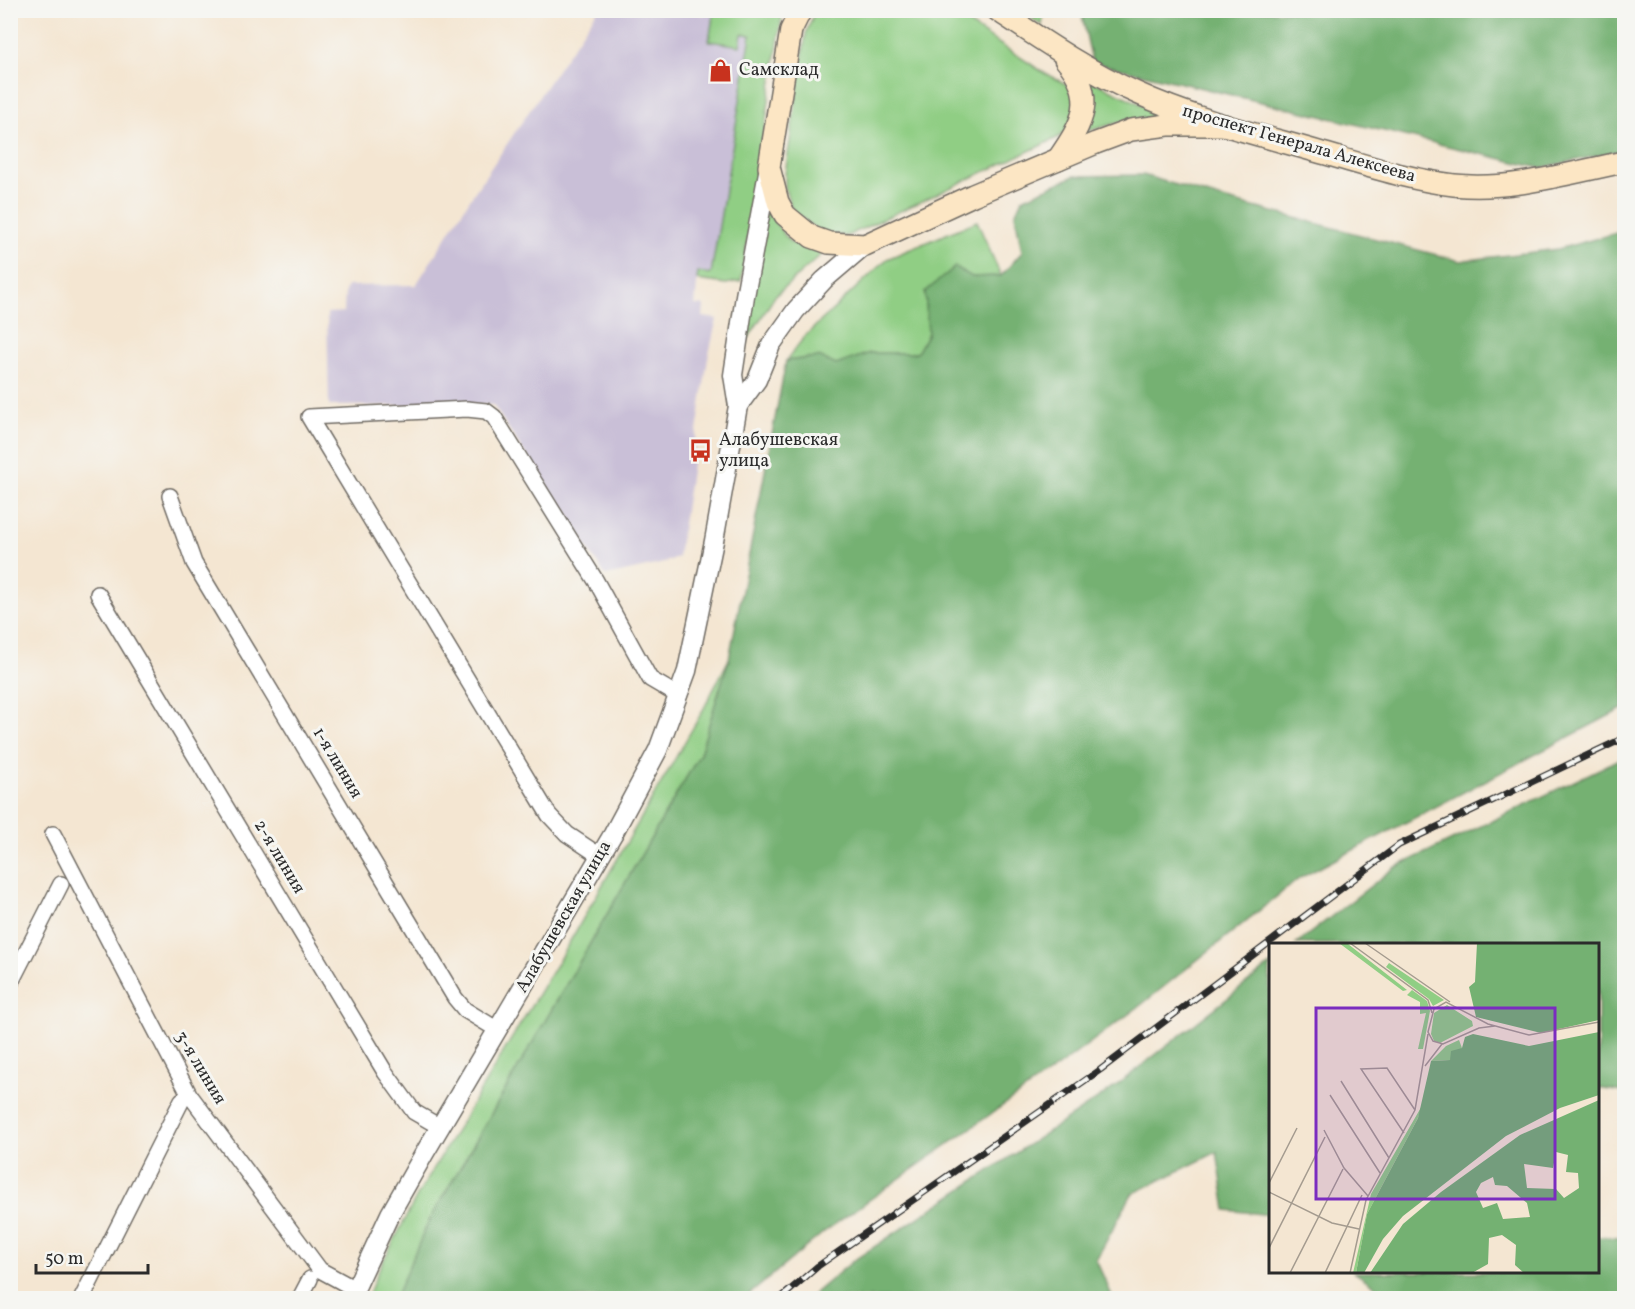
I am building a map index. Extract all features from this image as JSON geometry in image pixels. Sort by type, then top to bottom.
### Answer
[{"type":"main road","points":[[801,10],[792,20],[769,167],[778,202],[785,216],[812,237],[829,243],[865,245]]},
{"type":"main road","name":"проспект Генерала Алексеева","points":[[996,10],[1095,73],[1139,94],[1224,125],[1419,178],[1455,185],[1491,185],[1528,182],[1624,162]]},
{"type":"main road","points":[[1058,159],[1077,132],[1082,119],[1084,102],[1082,84],[1059,51]]},
{"type":"main road","name":"Алабушевская улица","points":[[865,245],[1104,139],[1131,130],[1168,125],[1224,125]]},
{"type":"street","name":"Алабушевская улица","points":[[353,1294],[390,1214],[600,856],[646,775],[669,724],[679,696],[700,613],[738,406],[733,375],[769,167]]},
{"type":"street","name":"Алабушевская улица","points":[[738,406],[757,380],[771,345],[796,310],[825,280],[865,245]]},
{"type":"street","points":[[600,856],[567,834],[549,815],[309,417],[467,409],[486,411],[494,417],[597,581],[650,679],[679,696]]},
{"type":"street","name":"1-я линия","points":[[170,496],[194,562],[455,998],[465,1010],[498,1030]]},
{"type":"street","name":"2-я линия","points":[[98,594],[385,1072],[414,1112],[440,1127]]},
{"type":"street","name":"3-я линия","points":[[53,834],[189,1094],[320,1270],[353,1294]]},
{"type":"street","points":[[10,984],[60,884]]},
{"type":"street","name":"3-я линия","points":[[82,1299],[182,1100]]},
{"type":"street","points":[[300,1299],[310,1279]]},
{"type":"shaded area","points":[[699,10],[699,14],[704,15],[705,11],[714,11],[709,41],[740,46],[742,34],[751,35],[711,274],[698,272],[695,305],[704,305],[703,317],[717,319],[708,358],[678,557],[660,564],[606,576],[493,405],[329,406],[327,313],[344,312],[347,286],[416,285],[474,193],[597,11]]},
{"type":"green space","points":[[714,11],[781,11],[782,17],[741,281],[726,284],[697,280],[698,272],[711,274],[751,35],[742,34],[740,46],[709,41]]},
{"type":"green space","points":[[815,11],[949,11],[1046,74],[1068,85],[1075,95],[1076,109],[1066,132],[1057,138],[847,236],[821,233],[792,210],[785,189],[785,174],[806,33]]},
{"type":"green space","points":[[1020,11],[1041,11],[1042,25]]},
{"type":"green space","points":[[1081,11],[1624,11],[1624,150],[1540,168],[1092,62]]},
{"type":"green space","points":[[1088,79],[1168,117],[1128,120],[1088,131],[1094,105]]},
{"type":"green space","points":[[1143,175],[1223,199],[1460,261],[1558,249],[1624,231],[1624,708],[1300,878],[1141,1005],[1059,1066],[824,1232],[745,1298],[395,1298],[428,1223],[700,754],[729,659],[786,361],[819,357],[836,365],[870,353],[917,353],[928,333],[925,292],[955,267],[972,277],[1001,276],[1022,252],[1015,214],[1022,199],[1074,176]]},
{"type":"green space","points":[[766,210],[790,242],[823,253],[775,296],[744,345]]},
{"type":"green space","points":[[977,221],[1001,276],[972,277],[928,333],[917,353],[870,353],[836,365],[819,357],[786,361],[805,336],[887,259]]},
{"type":"green space","points":[[729,659],[700,754],[428,1223],[395,1298],[367,1298],[378,1271],[417,1196],[569,943],[702,712]]},
{"type":"green space","points":[[1624,757],[1624,1079],[1622,1092],[1599,1088],[1599,943],[1297,943],[1394,868]]},
{"type":"green space","points":[[1269,966],[1269,1215],[1226,1210],[1217,1152],[1132,1194],[1096,1260],[1113,1298],[809,1298],[854,1260],[1108,1092]]},
{"type":"green space","points":[[1599,1237],[1624,1238],[1624,1298],[1393,1298],[1356,1273],[1599,1273]]},
{"type":"railway","points":[[781,1298],[818,1266],[1100,1070],[1399,845],[1624,738]]},
{"type":"place","name":"Самсклад","points":[[721,70]]},
{"type":"place","name":"Алабушевская улица","points":[[701,450]]}]
